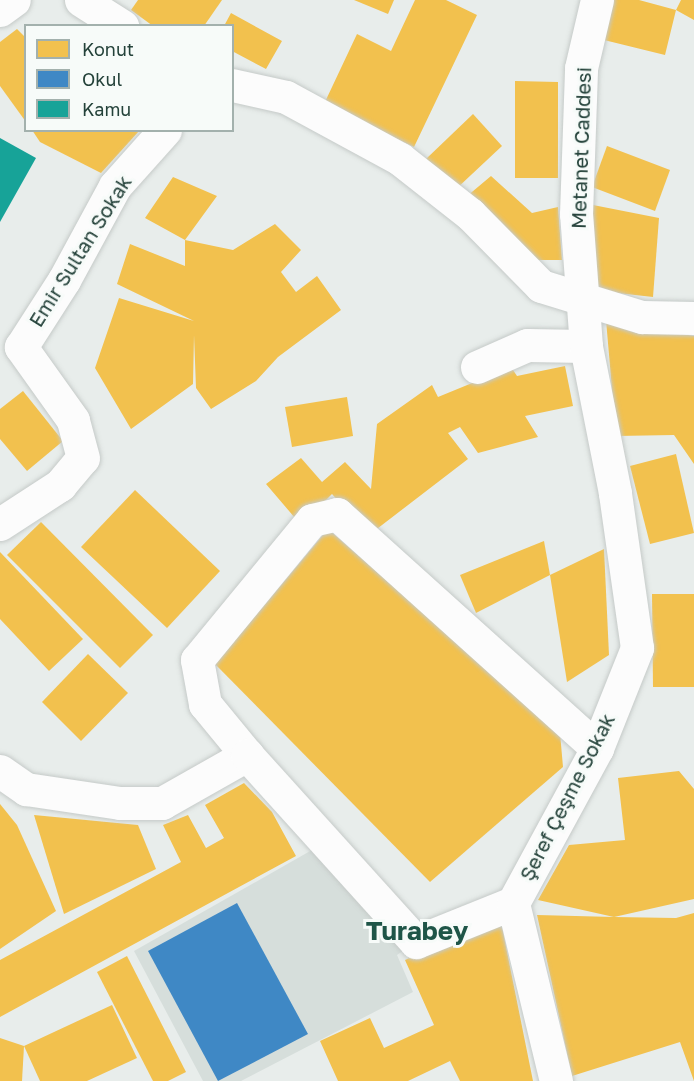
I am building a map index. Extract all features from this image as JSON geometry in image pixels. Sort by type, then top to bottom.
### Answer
[{"type":"street","points":[[0,10],[14,0]]},
{"type":"street","points":[[81,0],[119,24]]},
{"type":"street","name":"Metanet Caddesi","points":[[583,298],[576,214],[581,68],[597,0]]},
{"type":"street","points":[[234,85],[286,97],[400,159],[470,214],[541,286],[642,317],[694,318]]},
{"type":"street","name":"Emir Sultan Sokak","points":[[10,346],[64,280],[115,186],[163,132]]},
{"type":"street","name":"Şeref Çeşme Sokak","points":[[556,1081],[513,903],[597,748],[638,648],[615,493],[586,346],[583,298]]},
{"type":"street","points":[[477,368],[526,345],[586,346]]},
{"type":"street","points":[[0,524],[60,485],[83,458],[73,420],[10,346]]},
{"type":"street","points":[[513,903],[416,942],[247,755],[205,704],[197,660],[312,520],[337,514],[597,748]]},
{"type":"street","points":[[0,771],[26,789],[120,803],[162,803],[247,755]]},
{"type":"shaded area","points":[[326,842],[416,942],[397,955],[413,992],[241,1081],[203,1081],[134,951]]},
{"type":"building: Konut","points":[[138,0],[222,0],[205,24],[150,24],[131,10]]},
{"type":"building: Konut","points":[[354,0],[394,0],[388,14]]},
{"type":"building: Konut","points":[[415,0],[446,0],[477,15],[414,147],[324,104],[357,34],[391,51]]},
{"type":"building: Konut","points":[[614,0],[639,0],[676,10],[665,55],[604,40]]},
{"type":"building: Konut","points":[[681,0],[694,0],[694,20],[676,10]]},
{"type":"building: Konut","points":[[231,13],[282,41],[266,69],[234,52],[234,24],[225,24]]},
{"type":"building: Konut","points":[[17,29],[24,36],[24,119],[0,86],[0,42]]},
{"type":"building: Konut","points":[[515,81],[558,82],[558,178],[515,178]]},
{"type":"building: Konut","points":[[473,114],[502,146],[455,190],[426,159]]},
{"type":"building: Konut","points":[[33,132],[138,132],[101,173],[40,142]]},
{"type":"building: Konut","points":[[607,146],[670,170],[655,211],[592,187]]},
{"type":"building: Konut","points":[[491,176],[532,213],[558,207],[562,260],[535,260],[466,197]]},
{"type":"building: Konut","points":[[173,177],[217,196],[185,240],[145,218]]},
{"type":"building: Konut","points":[[593,205],[659,218],[653,297],[590,290]]},
{"type":"building: Konut","points":[[275,224],[301,250],[281,272],[296,292],[317,276],[341,310],[278,357],[256,381],[211,409],[196,388],[194,335],[193,384],[131,429],[95,368],[119,298],[194,321],[117,284],[130,244],[185,266],[185,240],[233,250]]},
{"type":"building: Konut","points":[[606,320],[694,336],[694,464],[674,435],[616,436]]},
{"type":"building: Konut","points":[[565,366],[573,406],[525,416],[538,437],[478,453],[460,427],[448,433],[468,459],[369,535],[332,494],[301,525],[266,484],[301,458],[322,482],[345,462],[371,489],[377,424],[432,385],[438,397],[511,367],[517,376]]},
{"type":"building: Konut","points":[[23,391],[63,441],[27,471],[0,439],[0,409]]},
{"type":"building: Konut","points":[[347,397],[353,436],[292,447],[285,407]]},
{"type":"building: Konut","points":[[676,454],[694,533],[650,544],[630,466]]},
{"type":"building: Konut","points":[[135,490],[220,571],[167,628],[81,547]]},
{"type":"building: Konut","points":[[41,522],[153,635],[120,668],[7,555]]},
{"type":"building: Konut","points":[[328,529],[560,733],[563,767],[430,882],[215,664]]},
{"type":"building: Konut","points":[[544,541],[550,575],[476,613],[460,575]]},
{"type":"building: Konut","points":[[604,549],[609,655],[567,682],[550,575]]},
{"type":"building: Konut","points":[[0,552],[83,639],[49,671],[0,619]]},
{"type":"building: Konut","points":[[652,594],[694,594],[694,687],[653,687]]},
{"type":"building: Konut","points":[[88,654],[128,693],[81,741],[42,702]]},
{"type":"building: Konut","points":[[679,771],[694,789],[694,899],[614,917],[538,900],[569,845],[625,840],[618,778]]},
{"type":"building: Konut","points":[[244,783],[272,812],[296,856],[0,1017],[0,960],[181,862],[163,825],[188,815],[206,848],[224,838],[205,805]]},
{"type":"building: Konut","points":[[0,804],[17,825],[56,911],[0,949]]},
{"type":"building: Konut","points":[[34,815],[138,825],[156,869],[64,914]]},
{"type":"building: Konut","points":[[694,913],[694,1081],[680,1042],[572,1076],[537,915],[676,918]]},
{"type":"building: Konut","points":[[500,917],[533,1081],[460,1081],[450,1061],[408,1081],[338,1081],[320,1041],[370,1018],[384,1048],[434,1025],[405,960]]},
{"type":"building: Konut","points":[[127,956],[186,1072],[168,1081],[153,1081],[97,972]]},
{"type":"building: Konut","points":[[112,1005],[137,1058],[87,1081],[40,1081],[24,1046]]},
{"type":"building: Konut","points":[[0,1038],[24,1046],[22,1081],[0,1081]]},
{"type":"building: Okul","points":[[237,903],[308,1034],[218,1081],[148,951]]},
{"type":"building: Kamu","points":[[0,138],[36,158],[0,222]]},
{"type":"district","name":"Turabey","points":[[417,931]]}]
